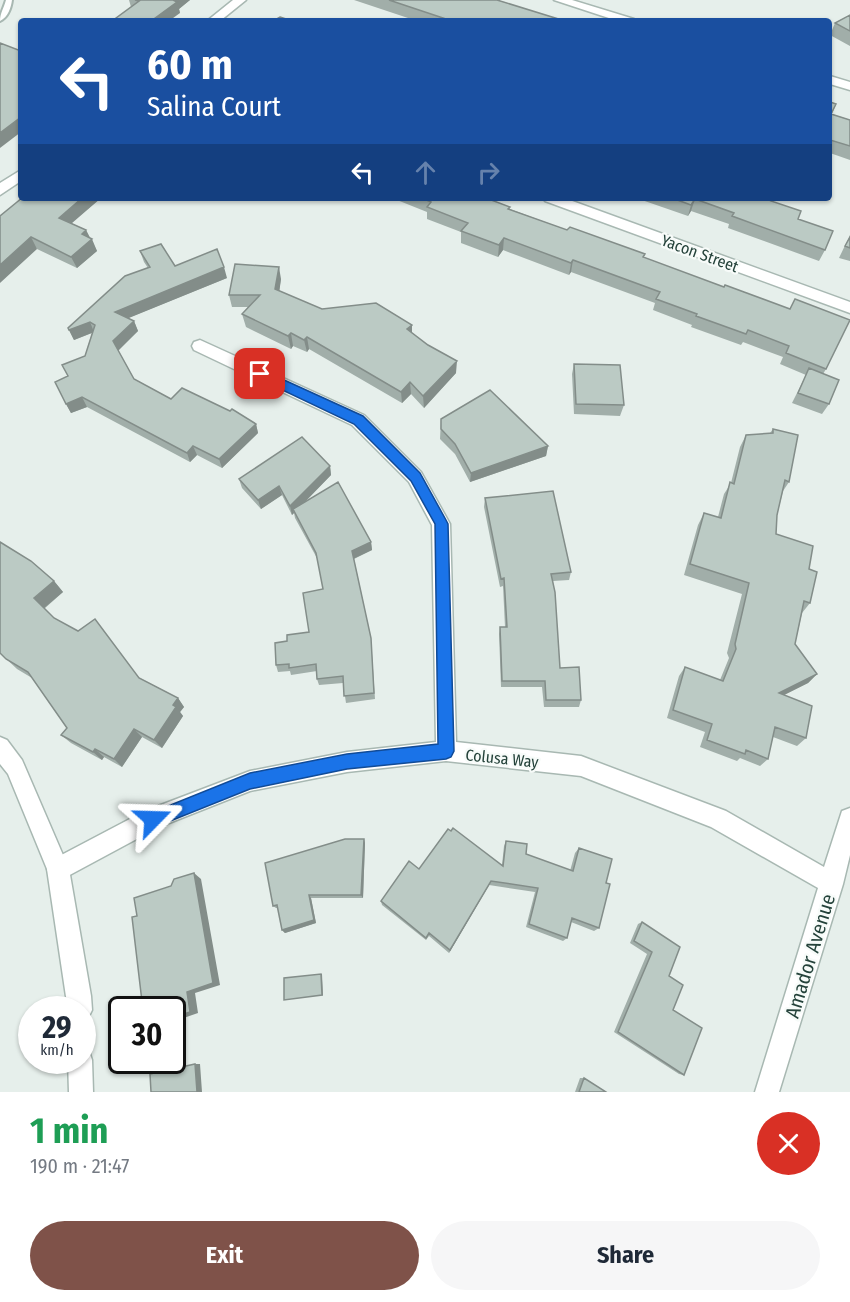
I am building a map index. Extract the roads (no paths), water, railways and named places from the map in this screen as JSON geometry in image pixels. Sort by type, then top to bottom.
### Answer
[{"type":"street","points":[[217,18],[240,0]]},
{"type":"street","points":[[560,0],[620,18]]},
{"type":"street","points":[[832,81],[850,86]]},
{"type":"street","points":[[0,190],[18,176]]},
{"type":"street","name":"Yacon Street","points":[[558,201],[850,308]]},
{"type":"street","points":[[200,346],[358,420],[416,477],[441,524],[446,751]]},
{"type":"street","points":[[0,747],[15,767],[58,869],[78,996]]},
{"type":"street","name":"Colusa Way","points":[[58,869],[153,819],[250,781],[347,762],[446,751],[581,766],[718,819],[832,884]]},
{"type":"street","name":"Amador Avenue","points":[[767,1092],[850,819]]},
{"type":"street","points":[[80,1074],[81,1092]]},
{"type":"lane","points":[[0,19],[8,10],[9,0]]}]
